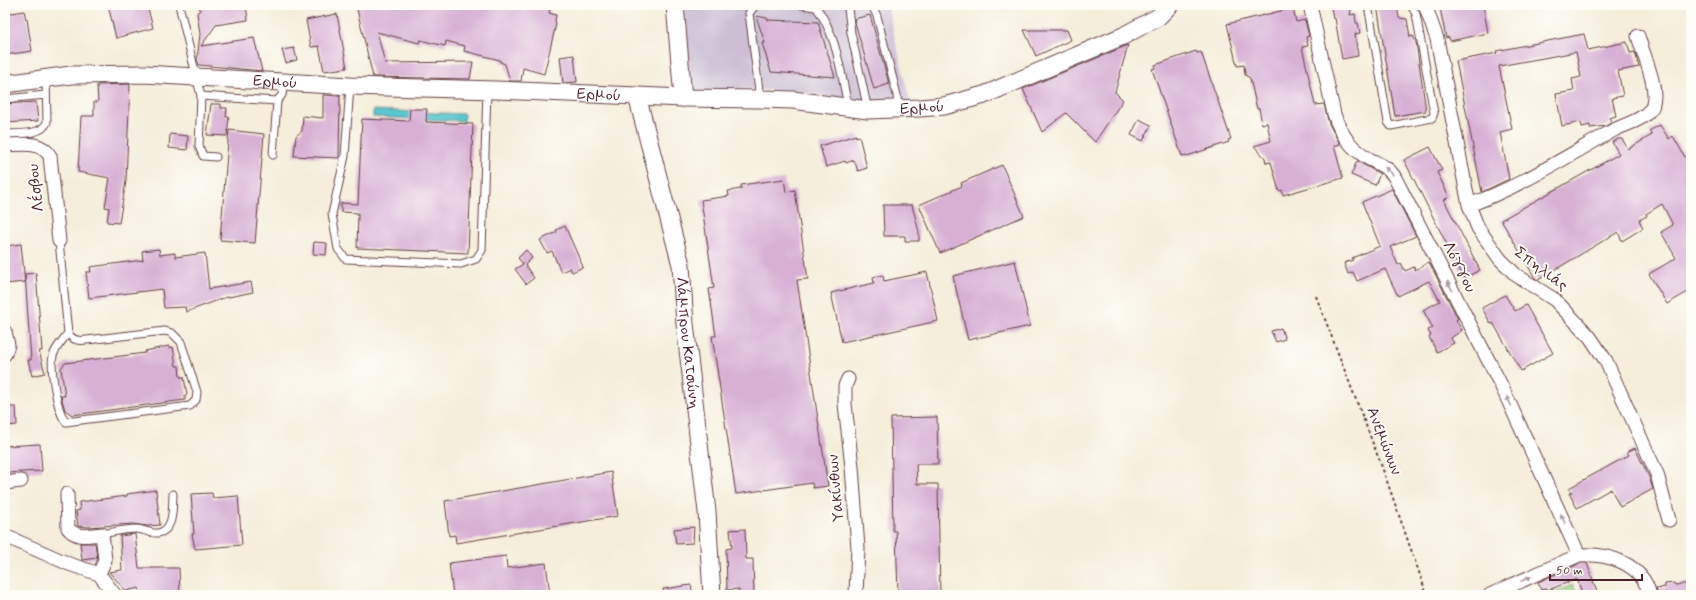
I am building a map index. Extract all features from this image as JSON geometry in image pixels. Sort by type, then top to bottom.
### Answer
[{"type":"street","points":[[675,5],[683,98]]},
{"type":"street","name":"Ερμού","points":[[5,84],[46,78],[96,74],[144,74],[350,86],[683,98],[793,100],[868,110],[944,106],[984,95],[1123,36],[1158,17],[1170,5]]},
{"type":"street","name":"Λόγγου","points":[[1310,5],[1334,114],[1339,128],[1346,141],[1356,150],[1390,170],[1394,176],[1502,387],[1579,555]]},
{"type":"street","name":"Σπηλιάς","points":[[1425,5],[1437,39],[1469,205],[1478,228],[1500,259],[1516,274],[1555,300],[1590,337],[1606,361],[1656,474],[1669,520]]},
{"type":"street","points":[[1469,205],[1486,199],[1532,176],[1649,111],[1653,104],[1655,91],[1638,36]]},
{"type":"street","name":"Λάμπρου Κατσώνη","points":[[637,96],[681,264],[685,324],[707,512],[712,595]]},
{"type":"street","name":"Λέσβου","points":[[5,145],[36,144],[46,150],[50,156],[59,241]]},
{"type":"street","points":[[5,332],[8,345],[5,354]]},
{"type":"street","name":"Υακίνθων","points":[[848,379],[845,386],[845,404],[852,467],[858,548],[856,595]]},
{"type":"street","points":[[5,482],[21,481]]},
{"type":"street","points":[[67,494],[68,528],[71,533],[77,536],[102,534],[105,560],[99,574]]},
{"type":"street","points":[[5,536],[69,564],[99,574],[109,591]]},
{"type":"street","points":[[1490,595],[1579,555],[1593,554],[1616,559],[1635,571],[1643,581],[1650,595]]},
{"type":"lane","points":[[179,5],[201,96],[198,146],[204,156],[216,157]]},
{"type":"lane","points":[[756,5],[749,13],[760,99]]},
{"type":"lane","points":[[802,5],[816,7],[825,18],[836,53],[848,108]]},
{"type":"lane","points":[[849,5],[848,8],[851,33],[868,110]]},
{"type":"lane","points":[[872,5],[897,95],[898,109]]},
{"type":"lane","points":[[1368,5],[1387,115],[1391,126],[1432,118],[1434,113],[1416,14],[1411,5]]},
{"type":"lane","points":[[5,134],[40,131],[46,126],[46,78]]},
{"type":"lane","points":[[274,155],[277,101],[282,95],[284,83]]},
{"type":"lane","points":[[350,86],[345,156],[332,214],[338,249],[346,258],[462,264],[476,259],[482,250],[488,90]]},
{"type":"lane","points":[[5,99],[46,95]]},
{"type":"lane","points":[[201,96],[277,101]]},
{"type":"lane","points":[[59,241],[68,333],[71,337],[77,341],[165,331],[172,333],[181,342],[197,392],[196,400],[190,406],[66,422],[61,415],[58,406],[52,365],[55,352],[68,333]]},
{"type":"lane","points":[[102,534],[137,529],[157,533],[165,531],[170,526],[172,517],[173,494]]},
{"type":"path","name":"Ανεμώνων","points":[[1316,296],[1382,467],[1426,595]]},
{"type":"shaded area","points":[[682,5],[887,5],[910,102],[877,103],[794,92],[747,89],[690,92]]},
{"type":"green space","points":[[1573,585],[1577,595],[1544,595]]},
{"type":"water","points":[[373,110],[464,114],[464,121],[373,117]]},
{"type":"building","points":[[108,5],[147,5],[153,28],[116,38]]},
{"type":"building","points":[[199,5],[246,5],[248,20],[216,25],[201,46],[254,38],[262,71],[199,65],[197,60],[200,34],[197,13],[200,10]]},
{"type":"building","points":[[356,5],[551,5],[549,13],[556,15],[556,24],[544,74],[523,68],[521,81],[510,81],[505,64],[500,62],[500,60],[464,51],[465,46],[446,41],[445,46],[420,40],[419,43],[377,32],[385,63],[473,62],[470,79],[373,77]]},
{"type":"building","points":[[1352,5],[1350,15],[1355,14],[1356,23],[1358,23],[1360,33],[1355,34],[1358,56],[1342,59],[1335,18],[1333,19],[1331,7]]},
{"type":"building","points":[[1377,5],[1397,5],[1399,18],[1407,19],[1410,37],[1413,36],[1416,42],[1426,111],[1395,116]]},
{"type":"building","points":[[1443,5],[1483,5],[1488,33],[1450,41],[1449,37],[1446,38],[1440,8],[1444,8]]},
{"type":"building","points":[[1293,8],[1296,22],[1305,20],[1309,36],[1306,37],[1308,46],[1302,47],[1315,105],[1324,104],[1329,124],[1340,144],[1334,146],[1343,178],[1283,195],[1282,190],[1279,191],[1271,162],[1266,163],[1265,158],[1254,146],[1271,141],[1267,123],[1262,124],[1259,108],[1257,109],[1250,78],[1245,75],[1244,65],[1237,66],[1227,24]]},
{"type":"building","points":[[24,11],[27,19],[32,51],[5,55],[5,22],[7,22],[5,14]]},
{"type":"building","points":[[337,14],[347,68],[324,71],[319,46],[311,47],[306,20]]},
{"type":"building","points":[[870,15],[889,84],[874,89],[854,19]]},
{"type":"building","points":[[756,16],[767,18],[768,20],[818,22],[835,77],[771,72],[762,43],[765,43]]},
{"type":"building","points":[[1024,30],[1067,30],[1071,40],[1036,56]]},
{"type":"building","points":[[1584,34],[1588,50],[1627,42],[1630,53],[1635,52],[1639,67],[1618,71],[1623,96],[1612,98],[1616,116],[1609,118],[1612,122],[1606,126],[1590,128],[1590,125],[1582,127],[1581,122],[1562,126],[1556,94],[1574,91],[1572,79],[1581,77],[1576,52],[1499,66],[1512,129],[1500,132],[1509,179],[1482,192],[1456,61],[1497,53],[1496,51]]},
{"type":"building","points":[[1128,45],[1115,92],[1123,100],[1095,142],[1066,113],[1042,132],[1023,89]]},
{"type":"building","points":[[294,48],[297,60],[286,63],[282,50]]},
{"type":"building","points":[[1196,51],[1197,53],[1201,52],[1231,139],[1228,140],[1229,142],[1187,156],[1182,156],[1152,69],[1155,68],[1155,65]]},
{"type":"building","points":[[574,55],[577,82],[563,83],[560,57]]},
{"type":"building","points":[[130,84],[126,181],[119,223],[107,222],[109,208],[105,207],[110,178],[78,172],[81,116],[94,116],[94,102],[98,102],[97,85]]},
{"type":"building","points":[[323,95],[340,96],[339,158],[294,156],[296,136],[302,131],[303,116],[323,118]]},
{"type":"building","points":[[36,102],[38,121],[5,123],[5,104]]},
{"type":"building","points":[[211,104],[221,104],[221,108],[227,108],[226,117],[229,117],[227,136],[207,135]]},
{"type":"building","points":[[410,109],[427,109],[426,122],[473,124],[468,253],[357,248],[358,213],[341,212],[341,203],[358,204],[362,119],[409,121]]},
{"type":"building","points":[[1139,119],[1151,125],[1143,141],[1131,135]]},
{"type":"building","points":[[1660,125],[1669,139],[1673,136],[1685,157],[1687,156],[1691,162],[1691,290],[1667,304],[1649,274],[1676,258],[1661,232],[1673,225],[1662,204],[1646,214],[1647,216],[1639,220],[1643,228],[1622,241],[1618,232],[1538,280],[1535,278],[1501,220],[1619,154],[1612,142],[1622,139],[1628,149],[1652,135],[1649,131]]},
{"type":"building","points":[[229,130],[264,134],[255,243],[220,240]]},
{"type":"building","points":[[170,134],[188,136],[187,150],[169,148]]},
{"type":"building","points":[[856,135],[856,137],[859,136],[867,168],[858,171],[854,160],[846,163],[845,161],[826,167],[820,146]]},
{"type":"building","points":[[1430,147],[1442,170],[1437,172],[1449,197],[1444,200],[1480,270],[1464,278],[1404,160]]},
{"type":"building","points":[[1357,161],[1380,174],[1375,185],[1351,175]]},
{"type":"building","points":[[1002,165],[1024,216],[940,253],[919,205],[962,186],[961,183]]},
{"type":"building","points":[[784,179],[786,192],[795,190],[808,279],[797,280],[828,486],[813,488],[812,483],[736,494],[712,336],[716,336],[709,289],[714,288],[701,200],[729,196],[728,191],[741,189],[741,185]]},
{"type":"building","points":[[1392,189],[1416,236],[1390,247],[1398,265],[1401,263],[1405,271],[1414,267],[1415,270],[1429,262],[1458,319],[1456,320],[1462,330],[1451,338],[1454,343],[1437,352],[1429,337],[1431,336],[1428,330],[1433,328],[1423,310],[1440,301],[1429,281],[1398,296],[1385,269],[1357,281],[1353,272],[1348,274],[1344,263],[1380,246],[1362,202]]},
{"type":"building","points":[[883,205],[912,205],[919,232],[919,241],[905,241],[905,236],[884,236]]},
{"type":"building","points":[[565,226],[583,267],[572,272],[570,268],[561,272],[552,251],[547,253],[540,240],[557,232],[556,230]]},
{"type":"building","points":[[314,242],[327,243],[326,255],[313,254]]},
{"type":"building","points":[[21,244],[25,282],[5,284],[5,246]]},
{"type":"building","points":[[159,249],[160,255],[175,253],[175,257],[205,253],[209,289],[251,282],[253,292],[224,298],[186,312],[185,307],[164,308],[162,289],[89,298],[86,272],[91,272],[90,267],[143,260],[142,251]]},
{"type":"building","points":[[526,250],[532,258],[525,265],[534,278],[526,284],[515,269],[523,264],[518,258]]},
{"type":"building","points":[[1015,261],[1030,326],[968,340],[953,276]]},
{"type":"building","points":[[927,272],[938,321],[842,342],[831,293],[874,283],[873,277],[883,275],[884,281]]},
{"type":"building","points":[[36,273],[42,351],[39,351],[45,373],[32,376],[28,360],[31,360],[25,274]]},
{"type":"building","points":[[1505,295],[1515,311],[1526,305],[1553,353],[1521,371],[1493,323],[1491,324],[1482,308]]},
{"type":"building","points":[[1281,328],[1285,339],[1276,342],[1271,331]]},
{"type":"building","points":[[169,346],[169,348],[173,347],[176,366],[179,366],[180,377],[184,377],[187,395],[185,395],[185,400],[72,415],[65,410],[61,396],[65,396],[61,368],[65,363],[145,353],[145,351]]},
{"type":"building","points":[[5,407],[16,407],[17,425],[5,426]]},
{"type":"building","points":[[937,417],[938,464],[916,464],[917,484],[938,484],[940,595],[898,595],[896,531],[893,531],[891,418]]},
{"type":"building","points":[[40,444],[42,471],[5,473],[5,446]]},
{"type":"building","points":[[1635,448],[1653,489],[1620,507],[1611,489],[1577,508],[1569,493],[1572,492],[1569,488],[1629,455],[1627,452]]},
{"type":"building","points":[[611,472],[618,516],[456,543],[455,535],[449,536],[445,501]]},
{"type":"building","points":[[156,490],[160,525],[147,526],[132,524],[88,527],[78,526],[76,511],[80,510],[79,502],[127,496],[127,494]]},
{"type":"building","points":[[212,493],[213,498],[238,496],[242,545],[195,549],[192,534],[194,534],[191,494]]},
{"type":"building","points":[[694,527],[693,543],[676,544],[674,529]]},
{"type":"building","points":[[745,529],[746,559],[753,559],[754,594],[739,595],[739,589],[727,590],[726,549],[732,548],[730,530]]},
{"type":"building","points":[[135,534],[139,568],[179,568],[180,595],[141,595],[139,588],[126,591],[109,572],[122,570],[120,536]]},
{"type":"building","points":[[80,543],[95,543],[97,558],[82,560]]},
{"type":"building","points":[[506,556],[507,568],[546,563],[550,595],[453,595],[449,563]]},
{"type":"building","points":[[1581,563],[1587,563],[1598,595],[1583,595],[1577,579],[1548,590],[1547,588],[1541,590],[1538,582]]},
{"type":"building","points":[[1674,583],[1675,585],[1691,583],[1691,595],[1658,595],[1656,589],[1665,587],[1665,584]]},
{"type":"building","points":[[691,585],[693,595],[664,595],[663,589]]}]
